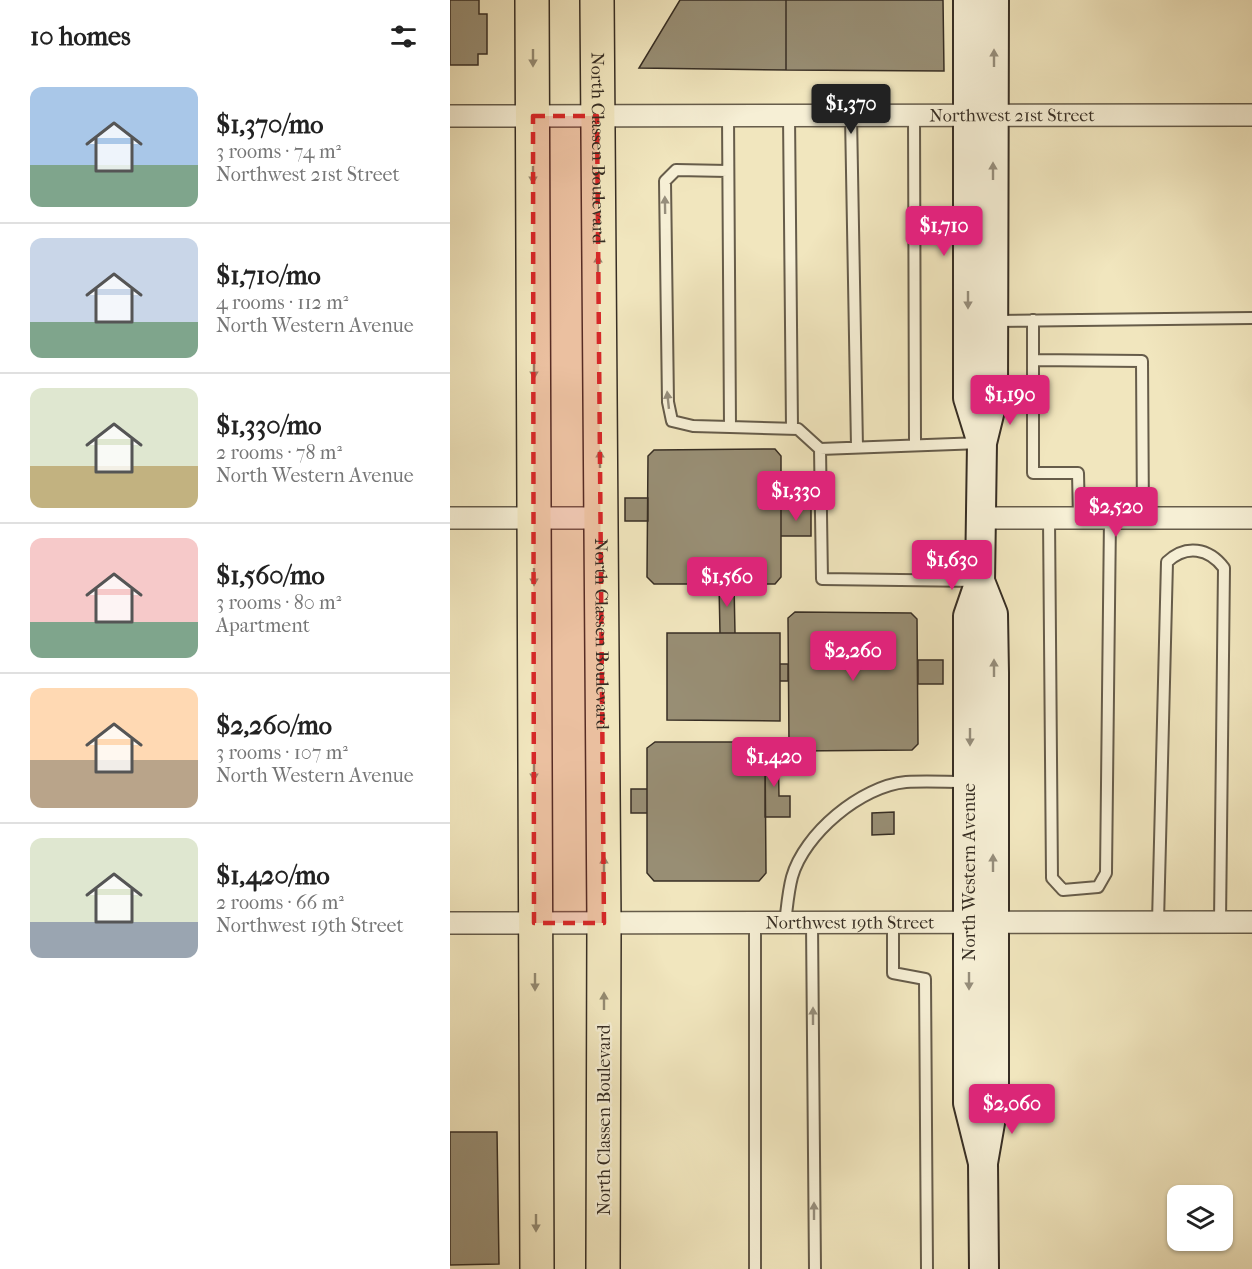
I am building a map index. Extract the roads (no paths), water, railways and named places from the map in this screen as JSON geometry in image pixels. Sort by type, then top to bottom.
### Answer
[{"type":"main road","points":[[532,0],[537,1269]]},
{"type":"main road","name":"North Classen Boulevard","points":[[597,0],[604,923],[603,1269]]},
{"type":"street","name":"North Western Avenue","points":[[968,0],[980,116],[993,321],[993,398],[982,443],[980,581],[993,614],[981,782],[981,922],[994,1100],[983,1163],[984,1269]]},
{"type":"street","name":"North Western Avenue","points":[[982,443],[968,398],[980,116],[994,0]]},
{"type":"street","name":"Northwest 21st Street","points":[[450,116],[1252,115]]},
{"type":"street","points":[[450,518],[600,518]]},
{"type":"street","points":[[981,518],[1252,518]]},
{"type":"street","name":"Northwest 19th Street","points":[[450,923],[1252,922]]},
{"type":"lane","points":[[914,115],[915,446]]},
{"type":"lane","points":[[728,116],[730,427]]},
{"type":"lane","points":[[789,116],[792,428]]},
{"type":"lane","points":[[851,116],[857,447]]},
{"type":"lane","points":[[728,171],[676,170],[665,181],[668,402],[672,421],[693,426],[798,429],[820,448],[982,443]]},
{"type":"lane","points":[[993,321],[1252,318]]},
{"type":"lane","points":[[1033,320],[1033,473],[1078,473],[1079,518]]},
{"type":"lane","points":[[1033,360],[1142,361],[1143,518]]},
{"type":"lane","points":[[820,448],[822,579],[980,581]]},
{"type":"lane","points":[[1049,518],[1052,879],[1063,890],[1098,887],[1106,873],[1110,518]]},
{"type":"lane","points":[[1158,922],[1167,562],[1177,552],[1196,550],[1215,556],[1224,568],[1220,922]]},
{"type":"lane","points":[[785,923],[792,876],[809,845],[841,812],[872,790],[905,782],[981,782]]},
{"type":"lane","points":[[755,923],[755,1269]]},
{"type":"lane","points":[[812,923],[815,1269]]},
{"type":"lane","points":[[892,923],[893,973],[925,979],[927,1269]]}]
